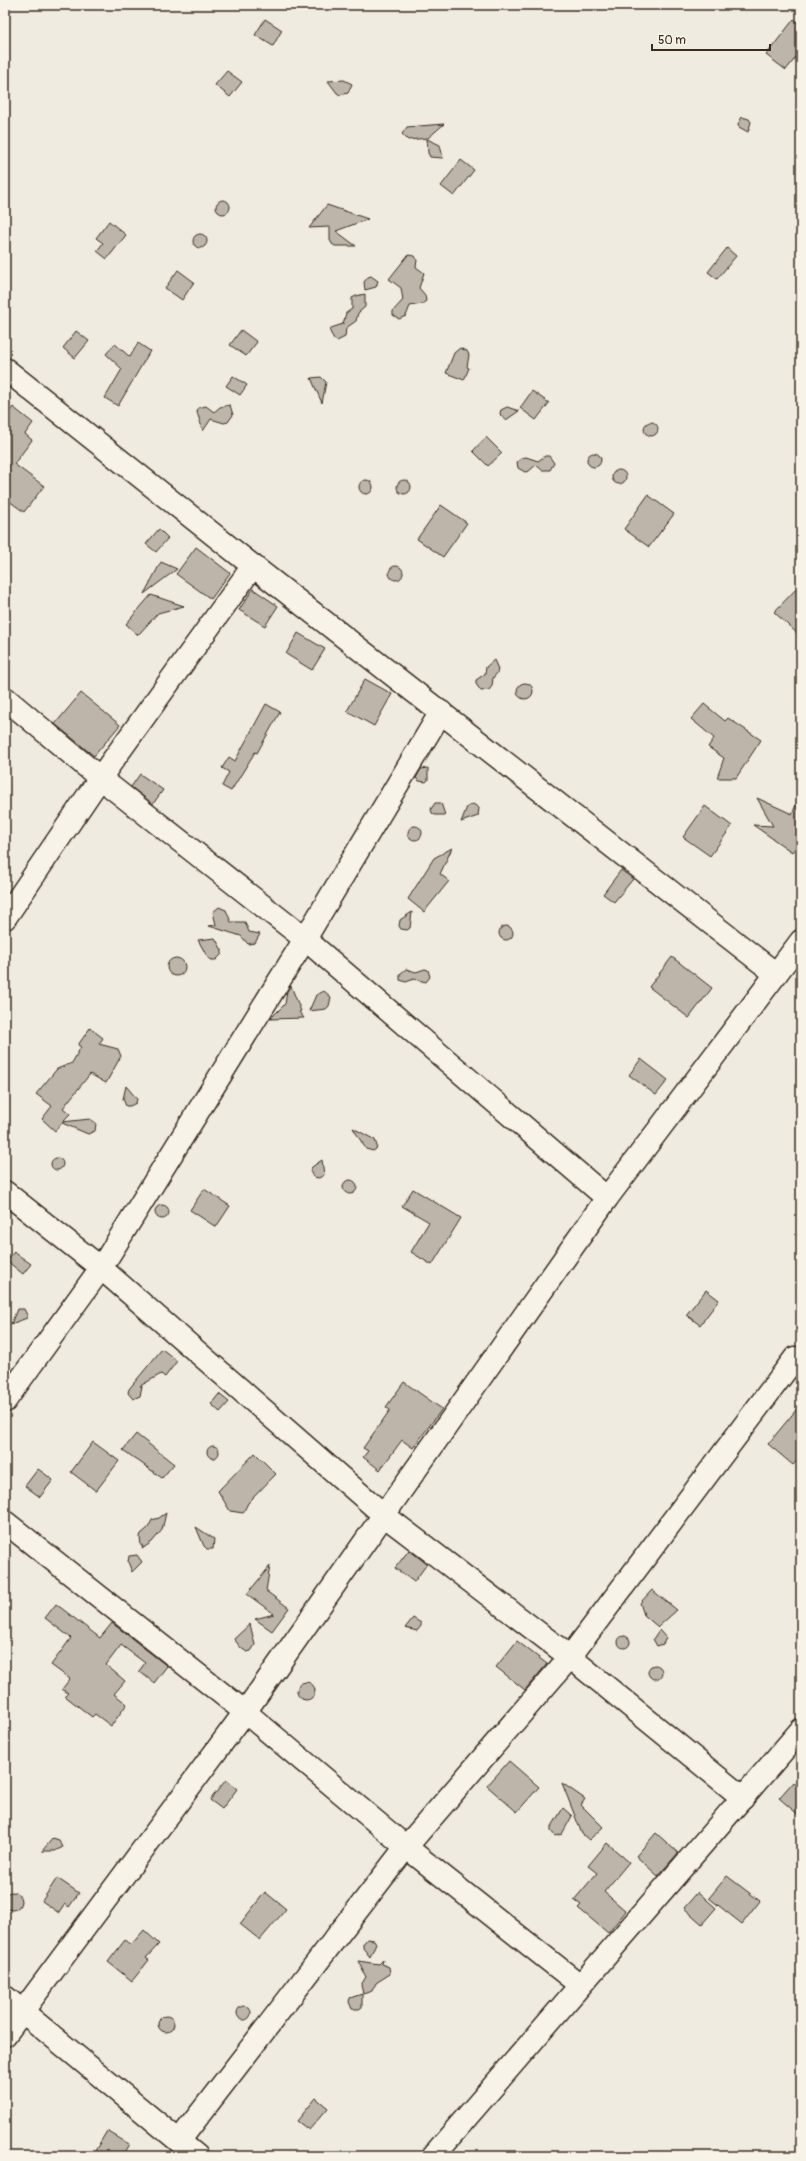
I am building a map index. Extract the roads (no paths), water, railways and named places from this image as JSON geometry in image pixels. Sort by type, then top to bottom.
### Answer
[{"type":"street","points":[[5,369],[253,566],[776,974]]},
{"type":"street","points":[[5,918],[100,778],[253,566]]},
{"type":"street","points":[[5,698],[100,778],[305,939],[607,1198]]},
{"type":"street","points":[[5,1401],[101,1268],[305,939],[442,712]]},
{"type":"street","points":[[5,2035],[245,1712],[385,1516],[607,1198],[801,941]]},
{"type":"street","points":[[5,1192],[101,1268],[385,1516],[570,1657],[743,1798]]},
{"type":"street","points":[[179,2141],[406,1847],[570,1657],[795,1358]]},
{"type":"street","points":[[5,1522],[245,1712],[406,1847],[580,1986]]},
{"type":"street","points":[[433,2156],[801,1730]]},
{"type":"street","points":[[5,1997],[197,2156]]}]
